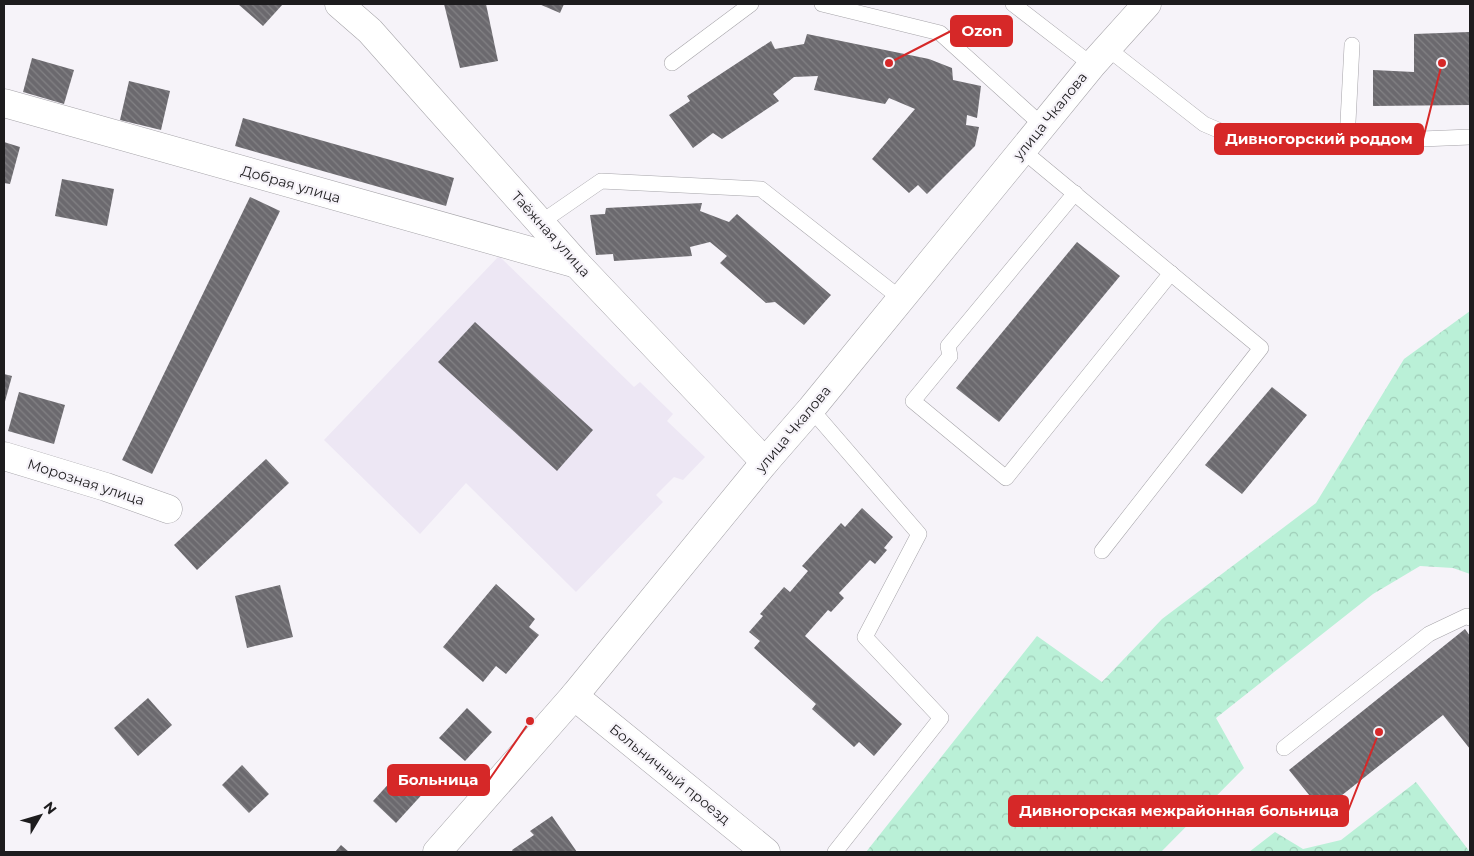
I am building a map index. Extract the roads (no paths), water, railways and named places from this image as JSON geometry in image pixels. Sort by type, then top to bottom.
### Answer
[{"type":"street","name":"Таёжная улица","points":[[339,4],[370,31],[577,264],[765,462]]},
{"type":"street","name":"улица Чкалова","points":[[437,852],[574,696],[765,462],[811,410],[1022,150],[1044,126],[1100,56],[1147,4]]},
{"type":"street","name":"Добрая улица","points":[[4,103],[577,264]]},
{"type":"street","name":"Морозная улица","points":[[4,456],[106,486],[168,509]]},
{"type":"street","name":"Больничный проезд","points":[[574,696],[766,852]]},
{"type":"lane","points":[[672,64],[751,4]]},
{"type":"lane","points":[[822,4],[940,32],[1044,126]]},
{"type":"lane","points":[[1013,4],[1100,56],[1204,124],[1225,133],[1257,140],[1347,141],[1470,137]]},
{"type":"lane","points":[[1347,141],[1352,45]]},
{"type":"lane","points":[[1022,150],[1261,348],[1102,552]]},
{"type":"lane","points":[[540,223],[601,181],[760,189],[900,298]]},
{"type":"lane","points":[[1075,193],[948,346],[950,356],[913,401],[1006,478],[1171,273]]},
{"type":"lane","points":[[811,410],[918,534],[865,637],[941,718],[835,852]]},
{"type":"lane","points":[[1284,748],[1430,634],[1467,616],[1470,618]]},
{"type":"place","name":"Ozon","points":[[889,63]]},
{"type":"place","name":"Дивногорский роддом","points":[[1442,63]]},
{"type":"place","name":"Больница","points":[[530,721]]},
{"type":"place","name":"Дивногорская межрайонная больница","points":[[1379,732]]}]
